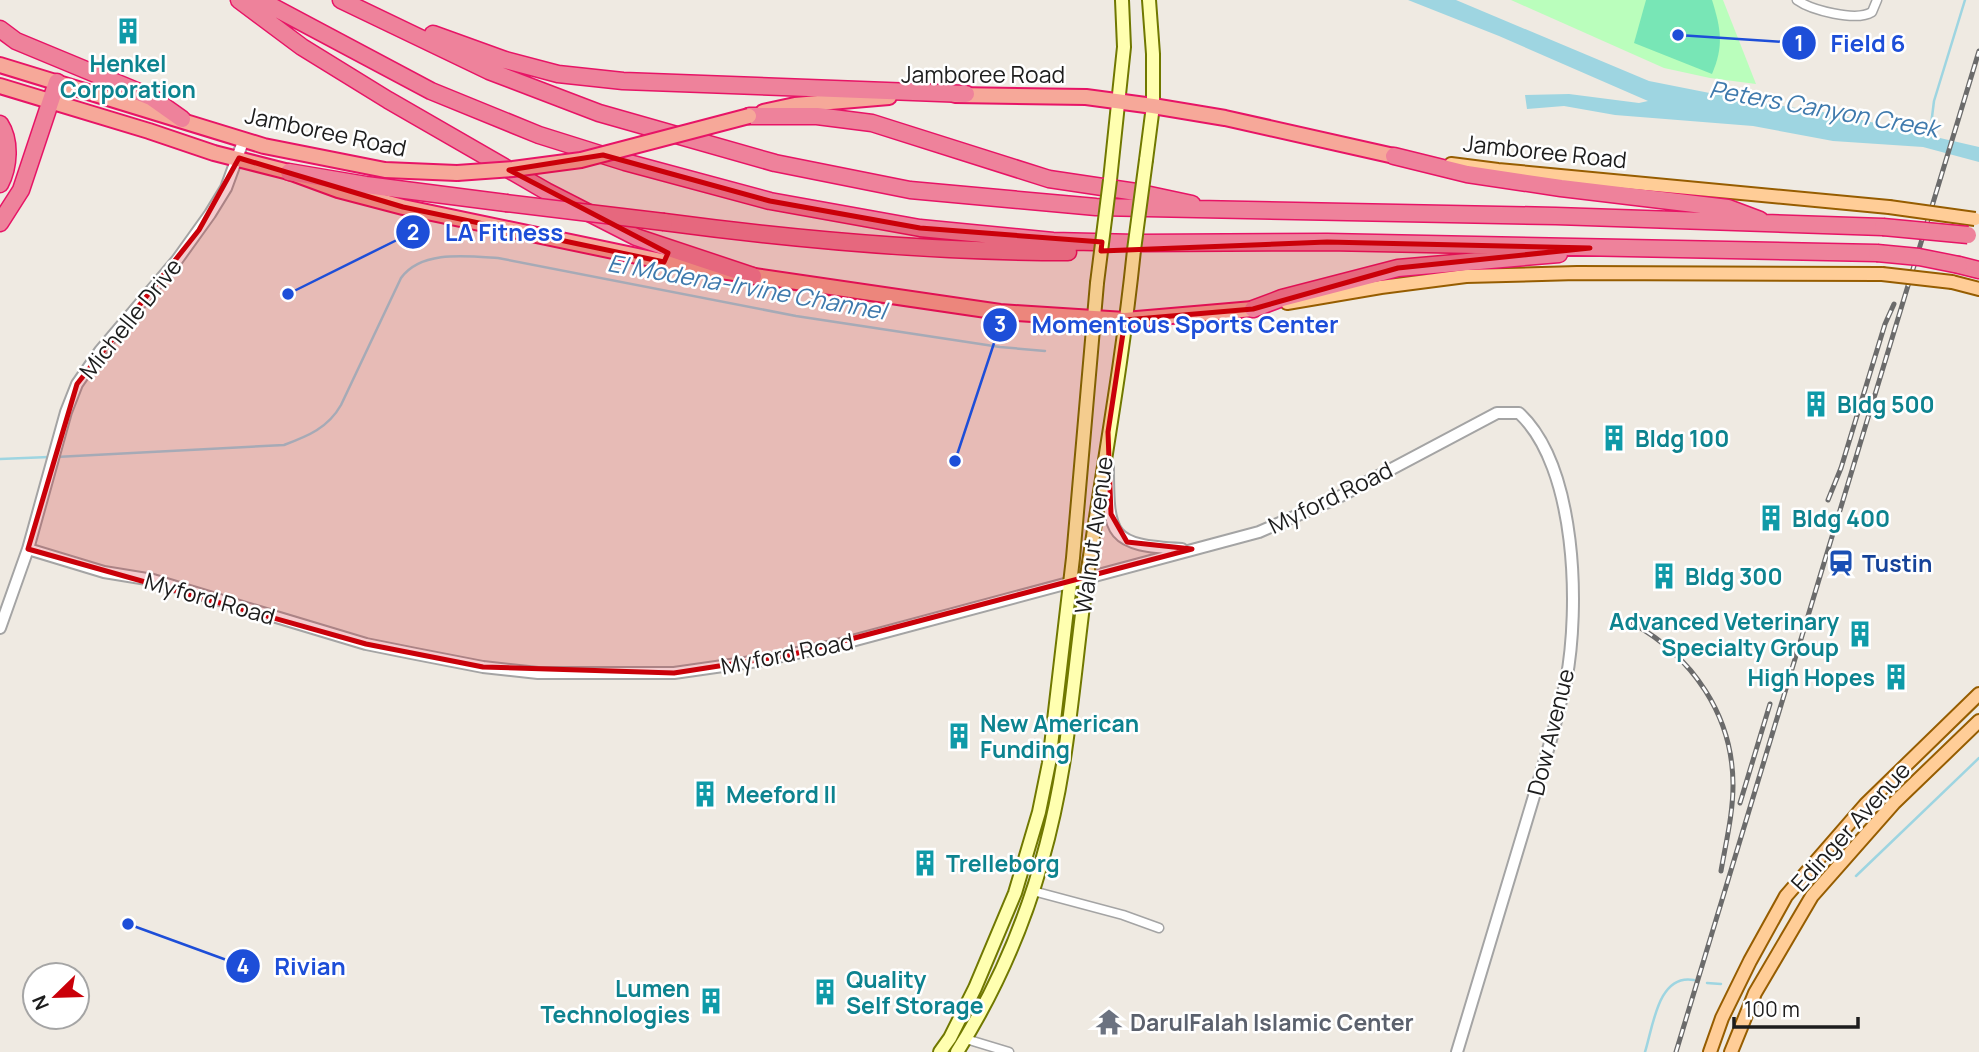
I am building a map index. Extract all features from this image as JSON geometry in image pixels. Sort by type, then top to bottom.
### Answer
[{"type":"highway","points":[[239,0],[302,47],[546,191],[636,237],[753,276]]},
{"type":"highway","points":[[260,0],[431,91],[539,135],[709,186],[770,201],[920,228],[1053,241],[1327,242],[1877,253],[1919,257],[1979,270]]},
{"type":"highway","points":[[341,0],[489,71],[574,104],[775,163],[910,190],[1096,207],[1556,216],[1884,227],[1973,236]]},
{"type":"highway","points":[[351,0],[445,39],[505,60],[558,74],[623,81],[966,94]]},
{"type":"highway","points":[[0,29],[16,41],[151,97],[182,119]]},
{"type":"highway","name":"Jamboree Road","points":[[0,65],[264,146],[385,170],[457,173],[536,167],[581,160],[794,105],[882,97],[966,94],[1086,97],[1119,101],[1225,118],[1394,156]]},
{"type":"highway","points":[[0,223],[21,190],[57,82]]},
{"type":"highway","name":"Jamboree Road","points":[[0,86],[214,153],[289,172],[338,190],[403,207],[680,265],[1000,312],[1095,320],[1252,309]]},
{"type":"highway","points":[[748,116],[817,116],[872,123],[907,132],[1030,174],[1170,198],[1215,211]]},
{"type":"highway","points":[[0,124],[7,150],[4,175],[0,184]]},
{"type":"highway","points":[[1394,156],[1481,176],[1728,208],[1773,225]]},
{"type":"highway","points":[[289,172],[366,186],[808,240],[942,250],[1095,252],[1221,243]]},
{"type":"highway","points":[[1252,309],[1282,298],[1398,268],[1554,256],[1590,248]]},
{"type":"main road","name":"Walnut Avenue","points":[[940,1052],[950,1038],[997,940],[1015,893],[1039,812],[1049,763],[1070,583],[1097,283],[1119,101],[1124,47],[1122,0]]},
{"type":"main road","name":"Walnut Avenue","points":[[957,1052],[998,980],[1033,891],[1063,765],[1087,579],[1131,283],[1153,106],[1149,0]]},
{"type":"main road","name":"Jamboree Road","points":[[1394,156],[1498,170],[1889,207],[1977,219]]},
{"type":"main road","name":"Jamboree Road","points":[[1252,309],[1391,285],[1466,276],[1565,273],[1882,274],[1952,282],[1979,289]]},
{"type":"main road","name":"Edinger Avenue","points":[[1710,1052],[1722,1017],[1749,961],[1786,896],[1866,804],[1978,696]]},
{"type":"main road","name":"Edinger Avenue","points":[[1731,1052],[1755,993],[1812,896],[1894,803],[1979,722]]},
{"type":"street","points":[[1797,0],[1814,9],[1860,16],[1872,12],[1877,0]]},
{"type":"street","name":"Michelle Drive","points":[[0,628],[28,549],[65,412],[77,384],[100,351],[141,304],[205,222],[226,188],[244,139]]},
{"type":"street","name":"Myford Road","points":[[28,549],[104,572],[153,580],[366,644],[483,667],[538,673],[674,673],[758,662],[837,645],[1087,579],[1279,524],[1335,499],[1497,413],[1519,413]]},
{"type":"street","name":"Dow Avenue","points":[[1457,1052],[1553,733],[1566,679],[1572,632],[1570,550],[1559,486],[1543,447],[1529,422],[1519,413]]},
{"type":"street","points":[[1108,432],[1109,503],[1116,531],[1127,542],[1147,547],[1192,549]]},
{"type":"street","points":[[1033,891],[1123,915],[1159,928]]},
{"type":"street","points":[[966,1039],[1009,1052]]},
{"type":"highlighted area","points":[[603,155],[770,201],[920,228],[1102,242],[1101,251],[1327,242],[1590,248],[1398,268],[1253,309],[1125,320],[1108,432],[1111,514],[1127,542],[1192,549],[790,655],[674,673],[483,667],[366,644],[28,549],[77,384],[199,230],[239,158],[403,207],[664,262],[668,253],[509,170]]},
{"type":"green space","points":[[1511,0],[1723,0],[1756,84],[1664,68]]},
{"type":"green space","points":[[1646,0],[1712,0],[1720,46],[1712,74],[1634,43]]},
{"type":"water","points":[[1408,0],[1456,0],[1649,81],[1750,101],[1836,114],[1979,147],[1979,162],[1923,147],[1833,141],[1753,126],[1615,115],[1564,106],[1527,109],[1525,95],[1569,94],[1639,103],[1648,101],[1499,36]]},
{"type":"waterway","name":"Peters Canyon Creek","points":[[1931,125],[1934,101],[1965,0]]},
{"type":"waterway","name":"El Modena-Irvine Channel","points":[[56,457],[284,445],[309,434],[330,420],[341,405],[401,278],[420,263],[445,257],[498,258],[796,316],[1000,347],[1045,351]]},
{"type":"waterway","name":"El Modena-Irvine Channel","points":[[0,459],[49,457]]},
{"type":"waterway","points":[[1856,876],[1979,758]]},
{"type":"waterway","points":[[1645,1052],[1659,1004],[1665,993],[1672,985],[1682,980],[1694,980]]},
{"type":"waterway","points":[[1707,983],[1721,984]]},
{"type":"railway","points":[[1676,1052],[1979,51]]},
{"type":"railway","points":[[1828,500],[1841,468],[1885,324],[1894,304]]},
{"type":"railway","points":[[1632,623],[1673,652],[1690,670],[1705,690],[1726,735],[1731,759],[1733,796],[1721,871]]},
{"type":"railway","points":[[1740,803],[1770,704]]},
{"type":"place","name":"Henkel Corporation","points":[[128,31]]},
{"type":"place","name":"Field 6","points":[[1678,35]]},
{"type":"place","name":"LA Fitness","points":[[288,294]]},
{"type":"place","name":"Bldg 500","points":[[1816,404]]},
{"type":"place","name":"Bldg 100","points":[[1614,438]]},
{"type":"place","name":"Momentous Sports Center","points":[[955,461]]},
{"type":"place","name":"Bldg 400","points":[[1771,518]]},
{"type":"place","name":"Tustin","points":[[1841,563]]},
{"type":"place","name":"Bldg 300","points":[[1664,576]]},
{"type":"place","name":"Advanced Veterinary Specialty Group","points":[[1860,634]]},
{"type":"place","name":"High Hopes","points":[[1896,677]]},
{"type":"place","name":"New American Funding","points":[[959,736]]},
{"type":"place","name":"Meeford II","points":[[705,794]]},
{"type":"place","name":"Trelleborg","points":[[925,863]]},
{"type":"place","name":"Rivian","points":[[128,924]]},
{"type":"place","name":"Quality Self Storage","points":[[825,992]]},
{"type":"place","name":"Lumen Technologies","points":[[711,1001]]},
{"type":"place","name":"DarulFalah Islamic Center","points":[[1109,1022]]}]
